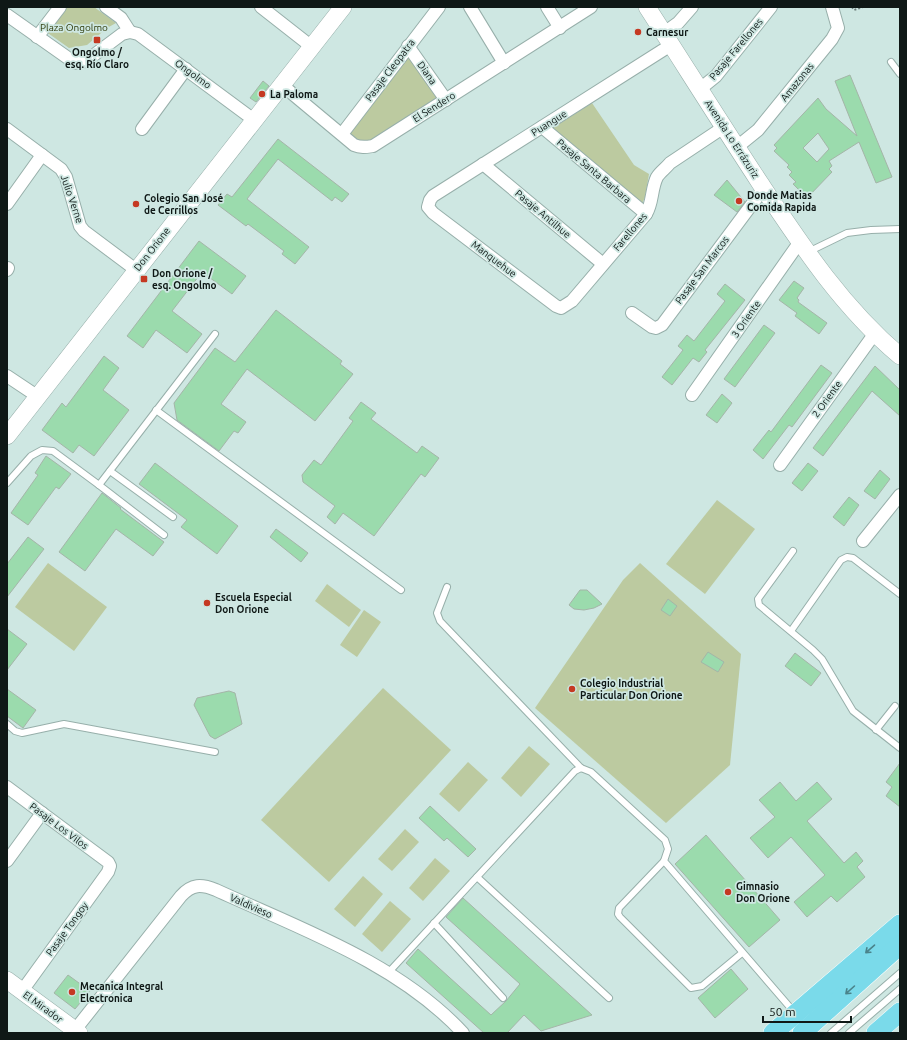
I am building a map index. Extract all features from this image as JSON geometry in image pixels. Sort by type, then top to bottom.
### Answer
[{"type":"main road","points":[[773,1033],[900,924]]},
{"type":"main road","points":[[802,1033],[900,945]]},
{"type":"main road","points":[[876,1033],[900,1012]]},
{"type":"street","points":[[37,37],[60,7]]},
{"type":"street","name":"Ongolmo","points":[[106,7],[121,18],[130,32],[138,34],[254,120]]},
{"type":"street","points":[[261,7],[312,47]]},
{"type":"street","name":"Don Orione","points":[[7,436],[343,7]]},
{"type":"street","name":"Pasaje Cleopatra","points":[[342,134],[439,7]]},
{"type":"street","points":[[470,7],[504,63]]},
{"type":"street","points":[[547,7],[560,28]]},
{"type":"street","name":"El Sendero","points":[[282,85],[360,148],[373,146],[591,7]]},
{"type":"street","name":"Avenida Lo Errázuriz","points":[[648,7],[803,248],[845,302],[900,356]]},
{"type":"street","name":"Puangue","points":[[428,202],[433,196],[542,127],[668,39],[678,23],[692,7]]},
{"type":"street","name":"Pasaje Farellones","points":[[700,89],[716,76],[771,7]]},
{"type":"street","name":"Amazonas","points":[[737,147],[758,130],[832,39],[838,28],[832,7]]},
{"type":"street","points":[[7,15],[71,62],[79,63],[89,59],[119,36],[130,32]]},
{"type":"street","name":"Diana","points":[[408,46],[446,100]]},
{"type":"street","points":[[142,129],[186,69]]},
{"type":"street","name":"Pasaje Santa Barbara","points":[[542,127],[646,214]]},
{"type":"street","name":"Farellones","points":[[565,306],[646,214],[650,208],[657,177],[662,171],[670,163],[724,127]]},
{"type":"street","name":"Julio Verne","points":[[7,129],[64,173],[80,226],[84,231],[136,270]]},
{"type":"street","points":[[7,204],[42,155]]},
{"type":"street","name":"Pasaje Antilhue","points":[[483,164],[602,264]]},
{"type":"street","name":"Pasaje San Marcos","points":[[632,314],[652,327],[656,328],[662,325],[764,188]]},
{"type":"street","name":"Manquehue","points":[[428,202],[428,207],[433,213],[556,306],[561,308],[565,306]]},
{"type":"street","name":"3 Oriente","points":[[692,395],[803,248]]},
{"type":"street","name":"2 Oriente","points":[[780,465],[875,333]]},
{"type":"street","points":[[7,376],[37,396]]},
{"type":"street","points":[[863,541],[900,495]]},
{"type":"street","name":"Pasaje Los Vilos","points":[[7,787],[108,862],[110,866]]},
{"type":"street","points":[[7,861],[42,813]]},
{"type":"street","name":"Pasaje Tongoy","points":[[22,991],[108,872],[110,866]]},
{"type":"street","name":"Valdivieso","points":[[77,1031],[181,896],[188,889],[196,885],[211,888],[276,917],[388,973],[432,1003],[463,1033]]},
{"type":"street","name":"El Mirador","points":[[7,980],[77,1031]]},
{"type":"lane","points":[[891,62],[900,74]]},
{"type":"lane","points":[[803,248],[847,233],[900,229]]},
{"type":"lane","points":[[99,485],[215,334]]},
{"type":"lane","points":[[156,410],[401,590]]},
{"type":"lane","points":[[7,483],[31,456],[42,450],[53,451],[164,535]]},
{"type":"lane","points":[[110,471],[173,517]]},
{"type":"lane","points":[[793,551],[758,599],[758,602],[762,609],[791,631],[822,659],[853,711],[900,748]]},
{"type":"lane","points":[[791,631],[841,560],[847,557],[852,558],[900,594]]},
{"type":"lane","points":[[447,587],[437,613],[440,621],[581,768],[591,772],[665,840],[668,849],[664,861],[619,908],[618,914],[620,917],[691,988],[702,986],[742,953]]},
{"type":"lane","points":[[876,730],[895,706]]},
{"type":"lane","points":[[7,724],[15,731],[22,733],[64,724],[215,752]]},
{"type":"lane","points":[[388,973],[575,771],[581,768]]},
{"type":"lane","points":[[664,861],[796,1014]]},
{"type":"lane","points":[[476,877],[609,998]]},
{"type":"lane","points":[[434,923],[503,998]]},
{"type":"lane","points":[[831,1033],[900,973]]},
{"type":"lane","points":[[849,1033],[900,988]]},
{"type":"path","points":[[852,7],[854,10],[864,7]]},
{"type":"green space","name":"Plaza Ongolmo","points":[[64,7],[94,7],[116,23],[107,28],[87,45],[69,48],[45,31]]},
{"type":"green space","points":[[407,55],[440,98],[374,140],[361,142],[347,133]]},
{"type":"green space","points":[[592,103],[634,165],[649,174],[645,197],[641,206],[551,129]]},
{"type":"green space","points":[[717,500],[755,529],[705,594],[666,564]]},
{"type":"green space","points":[[48,563],[107,607],[74,651],[15,607]]},
{"type":"green space","points":[[640,563],[741,654],[730,765],[666,823],[535,708],[623,580]]},
{"type":"green space","points":[[327,584],[361,610],[349,627],[315,601]]},
{"type":"green space","points":[[364,610],[381,622],[357,657],[340,645]]},
{"type":"green space","points":[[383,688],[451,750],[329,882],[261,820]]},
{"type":"green space","points":[[529,746],[550,764],[521,797],[501,778]]},
{"type":"green space","points":[[468,762],[488,780],[459,812],[439,794]]},
{"type":"green space","points":[[405,829],[419,842],[392,871],[378,859]]},
{"type":"green space","points":[[435,858],[450,871],[423,901],[409,888]]},
{"type":"green space","points":[[363,876],[383,894],[355,927],[334,909]]},
{"type":"green space","points":[[390,901],[411,919],[382,952],[362,934]]},
{"type":"building","points":[[850,75],[892,177],[876,183],[859,142],[829,161],[832,166],[829,169],[832,172],[807,198],[793,184],[796,182],[789,175],[792,172],[787,167],[789,165],[774,151],[777,148],[774,145],[818,98],[826,109],[857,136],[835,81]],"holes":[[[818,133],[829,149],[817,162],[803,148]]]},
{"type":"building","points":[[263,81],[269,86],[256,102],[250,98]]},
{"type":"building","points":[[278,139],[349,194],[342,202],[335,197],[332,201],[278,159],[247,199],[309,247],[295,264],[282,254],[284,251],[248,224],[246,226],[218,205],[227,194],[232,197]]},
{"type":"building","points":[[727,180],[745,202],[737,212],[714,195]]},
{"type":"building","points":[[199,241],[246,276],[232,294],[202,272],[172,311],[202,334],[187,353],[156,330],[143,348],[127,336]]},
{"type":"building","points":[[794,281],[804,288],[797,298],[799,300],[798,302],[827,323],[819,334],[795,316],[797,313],[779,300]]},
{"type":"building","points":[[725,284],[745,300],[705,350],[707,352],[699,362],[693,358],[672,385],[662,377],[683,350],[678,346],[687,335],[694,341],[725,301],[717,294]]},
{"type":"building","points":[[276,310],[342,361],[340,364],[353,374],[315,421],[247,369],[221,404],[246,422],[238,433],[234,431],[219,451],[177,420],[174,403],[215,348],[235,362]]},
{"type":"building","points":[[764,325],[775,333],[735,387],[724,379]]},
{"type":"building","points":[[104,356],[119,368],[103,390],[129,410],[94,456],[79,445],[73,453],[42,430],[62,403],[66,407]]},
{"type":"building","points":[[821,365],[832,373],[792,427],[789,425],[763,459],[753,450],[769,430],[771,432]]},
{"type":"building","points":[[875,366],[900,390],[900,416],[872,391],[823,456],[813,448]]},
{"type":"building","points":[[722,394],[732,403],[717,423],[706,415]]},
{"type":"building","points":[[361,402],[376,413],[371,419],[417,453],[422,446],[439,458],[425,477],[421,474],[374,536],[343,513],[335,524],[327,517],[335,506],[303,482],[302,475],[314,460],[321,465],[353,421],[349,418]]},
{"type":"building","points":[[46,456],[71,474],[59,489],[56,487],[28,525],[11,513],[38,475],[35,473]]},
{"type":"building","points":[[155,463],[238,526],[217,554],[181,527],[187,520],[139,484]]},
{"type":"building","points":[[808,463],[818,471],[802,491],[792,483]]},
{"type":"building","points":[[880,470],[890,479],[875,499],[864,491]]},
{"type":"building","points":[[102,493],[121,508],[120,509],[164,542],[153,556],[116,529],[85,571],[59,552]]},
{"type":"building","points":[[849,497],[859,505],[844,526],[833,517]]},
{"type":"building","points":[[276,529],[308,553],[301,562],[270,537]]},
{"type":"building","points":[[28,537],[44,549],[7,597],[7,564]]},
{"type":"building","points":[[580,590],[587,590],[602,604],[594,608],[584,610],[574,609],[569,605]]},
{"type":"building","points":[[668,599],[677,606],[670,616],[661,610]]},
{"type":"building","points":[[7,629],[27,644],[7,670]]},
{"type":"building","points":[[708,652],[724,662],[718,672],[701,662]]},
{"type":"building","points":[[795,653],[821,673],[811,686],[785,666]]},
{"type":"building","points":[[7,689],[36,710],[23,728],[7,716]]},
{"type":"building","points":[[229,691],[235,693],[242,724],[215,739],[210,736],[194,705],[197,698]]},
{"type":"building","points":[[900,763],[900,807],[886,796],[892,787],[886,782]]},
{"type":"building","points":[[780,782],[796,801],[817,782],[832,799],[807,821],[844,863],[856,852],[863,861],[857,867],[865,877],[837,902],[831,896],[807,917],[794,902],[825,875],[791,837],[768,858],[750,838],[775,817],[759,800]]},
{"type":"building","points":[[430,806],[476,849],[468,857],[447,838],[444,841],[419,818]]},
{"type":"building","name":"Gimnasio Don Orione","points":[[706,835],[780,920],[749,947],[675,864]]},
{"type":"building","points":[[463,898],[592,1015],[541,1031],[524,1015],[507,1033],[484,1033],[406,963],[418,949],[491,1015],[506,1001],[520,984],[446,917]]},
{"type":"building","points":[[731,969],[748,989],[715,1018],[698,998]]},
{"type":"building","name":"Mecanica Integral Electronica","points":[[68,975],[90,991],[75,1009],[54,993]]},
{"type":"place","name":"Carnesur","points":[[638,32]]},
{"type":"place","name":"Ongolmo / esq. Río Claro","points":[[97,40]]},
{"type":"place","name":"La Paloma","points":[[262,94]]},
{"type":"place","name":"Donde Matias Comida Rapida","points":[[739,201]]},
{"type":"place","name":"Colegio San José de Cerrillos","points":[[136,204]]},
{"type":"place","name":"Don Orione / esq. Ongolmo","points":[[144,279]]},
{"type":"place","name":"Escuela Especial Don Orione","points":[[207,603]]},
{"type":"place","name":"Colegio Industrial Particular Don Orione","points":[[572,689]]},
{"type":"place","name":"Gimnasio Don Orione","points":[[728,892]]},
{"type":"place","name":"Mecanica Integral Electronica","points":[[72,992]]}]
